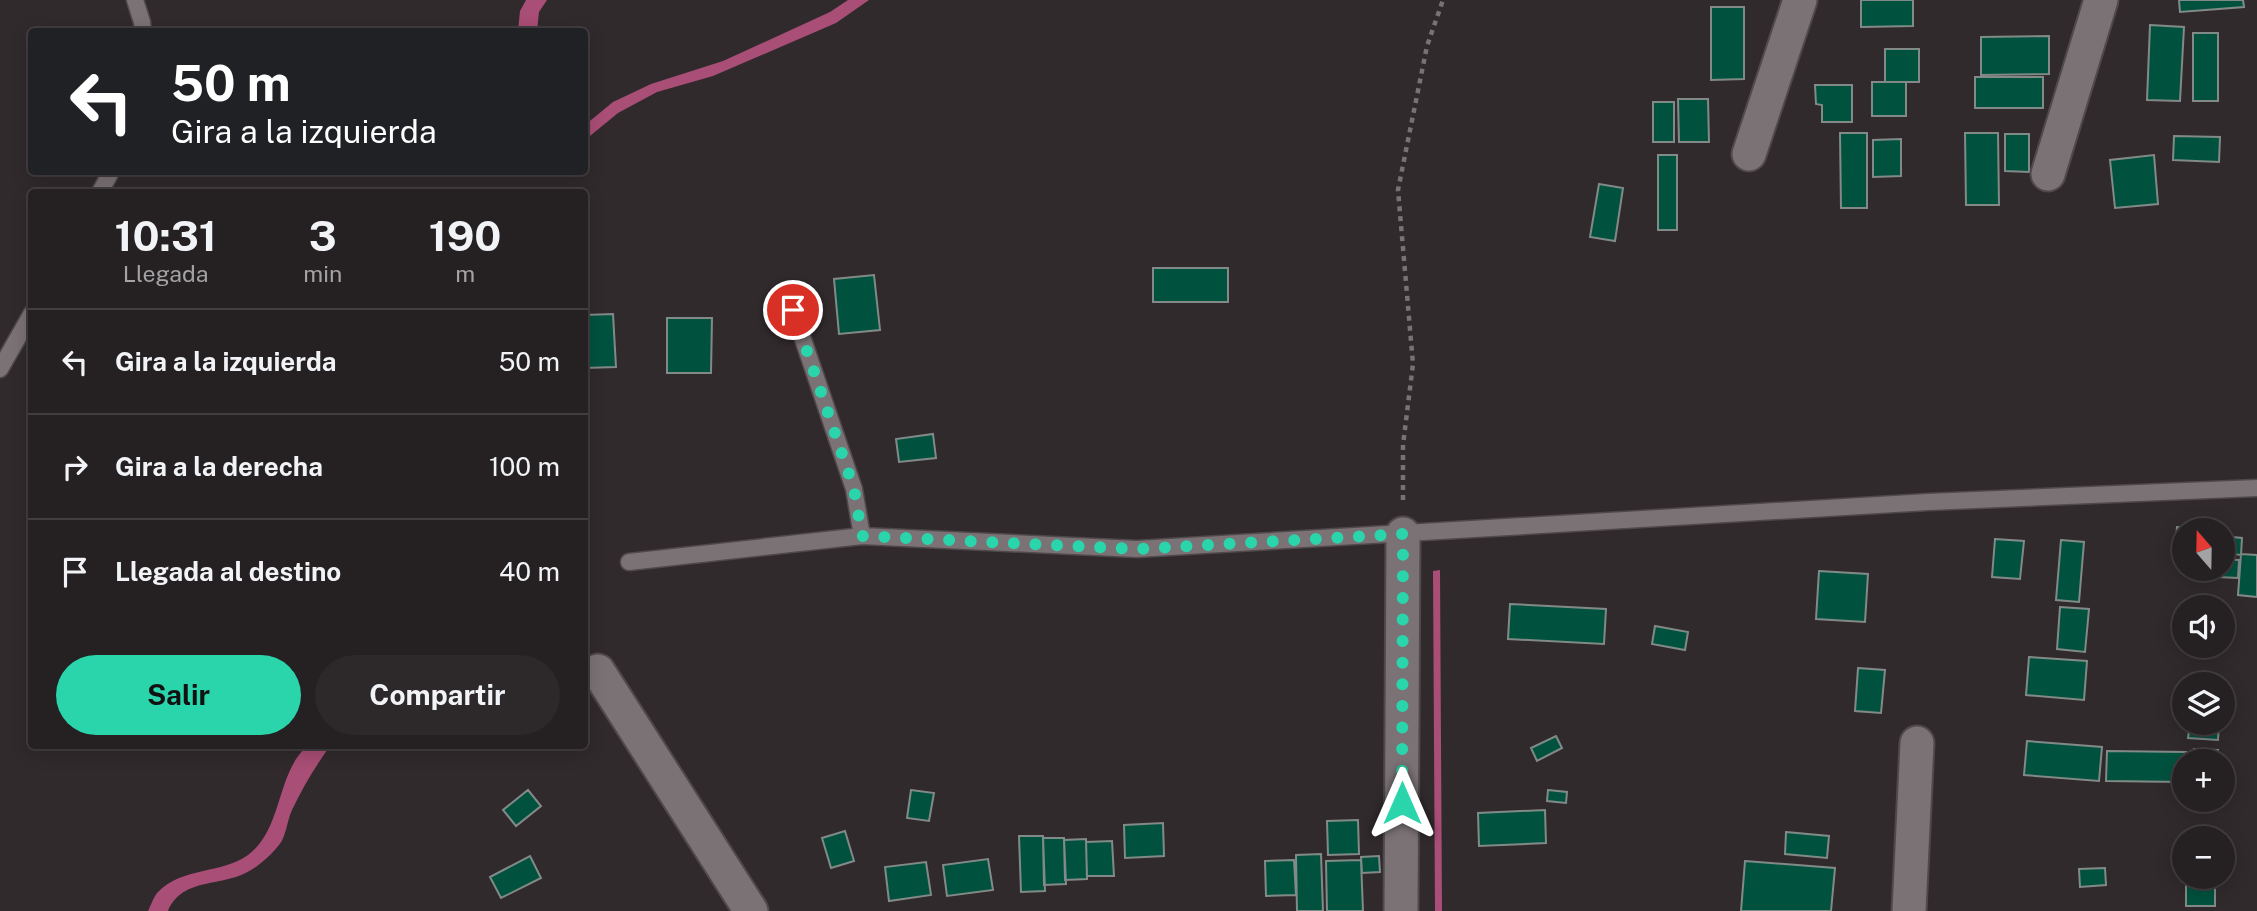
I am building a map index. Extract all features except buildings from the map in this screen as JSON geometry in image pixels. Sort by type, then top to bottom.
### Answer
[{"type":"street","points":[[1749,154],[1800,0]]},
{"type":"street","points":[[2048,174],[2101,0]]},
{"type":"street","points":[[1401,911],[1403,534]]},
{"type":"street","points":[[598,671],[751,911]]},
{"type":"street","points":[[1909,911],[1917,743]]},
{"type":"lane","points":[[135,0],[143,28]]},
{"type":"lane","points":[[793,310],[854,489],[862,536]]},
{"type":"lane","points":[[0,369],[28,320]]},
{"type":"lane","points":[[629,562],[862,536],[1137,549],[1928,502],[2257,488]]},
{"type":"path","points":[[1403,534],[1403,445],[1413,363],[1398,190],[1427,46],[1443,0]]},
{"type":"shaded area","points":[[526,0],[547,0],[539,12],[537,28],[518,28],[520,11]]},
{"type":"shaded area","points":[[848,0],[869,0],[836,23],[713,76],[657,92],[618,113],[588,138],[588,123],[613,102],[651,84],[723,61],[830,12]]},
{"type":"shaded area","points":[[1440,570],[1442,911],[1435,911],[1433,571]]},
{"type":"shaded area","points":[[304,749],[328,749],[300,793],[283,838],[273,852],[251,870],[240,875],[183,892],[168,911],[148,911],[157,894],[168,884],[190,874],[238,861],[259,844],[268,831],[297,758]]},
{"type":"route","points":[[793,310],[854,489],[862,536],[1137,549],[1403,534],[1402,803]]}]
